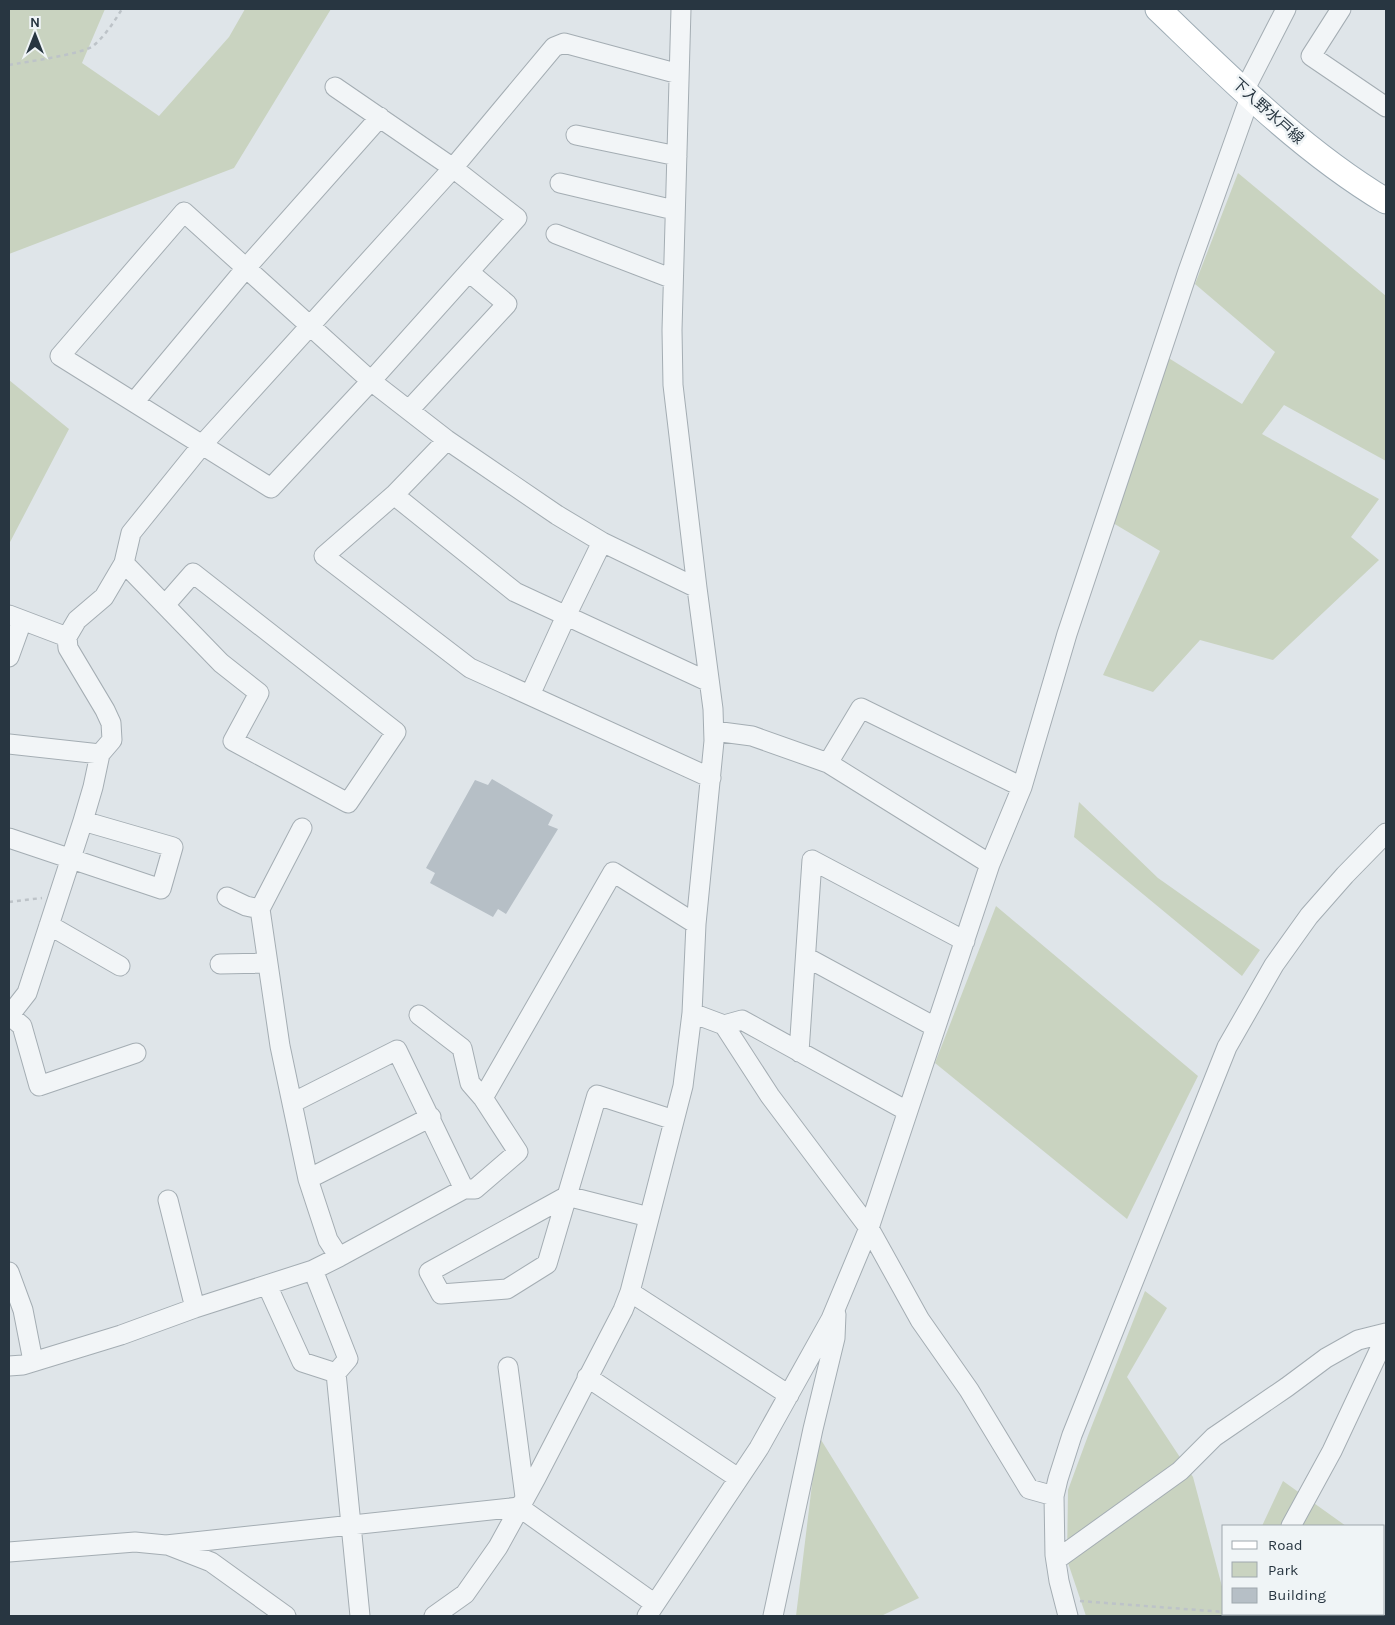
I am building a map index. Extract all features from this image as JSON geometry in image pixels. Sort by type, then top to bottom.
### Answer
[{"type":"main road","name":"下入野水戸線","points":[[1158,9],[1247,94],[1308,147],[1386,201]]},
{"type":"street","points":[[434,1616],[465,1594],[498,1547],[607,1341],[630,1292],[683,1086],[692,1013],[696,924],[714,731],[713,709],[673,385],[674,210],[681,9]]},
{"type":"street","points":[[508,1367],[522,1502],[651,1610],[759,1448],[836,1308],[869,1228],[990,864],[1022,787],[1067,634],[1247,94],[1286,9]]},
{"type":"street","points":[[1341,9],[1311,56],[1386,107]]},
{"type":"street","points":[[136,1053],[39,1086],[22,1026],[9,1015],[27,994],[83,820],[100,754],[112,740],[111,723],[68,648],[67,637],[77,620],[104,597],[124,563],[131,533],[202,445],[310,324],[454,168],[554,47],[564,43],[679,74]]},
{"type":"street","points":[[335,87],[454,168],[517,218],[371,381],[271,488],[60,356],[184,212],[371,381],[447,440],[556,515],[602,542],[697,588]]},
{"type":"street","points":[[134,401],[246,268],[380,117]]},
{"type":"street","points":[[576,135],[677,156]]},
{"type":"street","points":[[560,183],[674,210]]},
{"type":"street","points":[[556,234],[673,279]]},
{"type":"street","points":[[409,410],[507,304],[469,272]]},
{"type":"street","points":[[447,440],[394,494],[324,556],[470,668],[711,778]]},
{"type":"street","points":[[394,494],[515,592],[709,682]]},
{"type":"street","points":[[530,696],[602,542]]},
{"type":"street","points":[[124,563],[221,663],[259,694],[234,741],[348,804],[396,732],[193,573],[165,605]]},
{"type":"street","points":[[9,657],[15,618],[67,637]]},
{"type":"street","points":[[828,764],[861,708],[1022,787]]},
{"type":"street","points":[[714,731],[752,736],[828,764],[990,864]]},
{"type":"street","points":[[9,744],[100,754]]},
{"type":"street","points":[[9,838],[161,889],[174,847],[83,820]]},
{"type":"street","points":[[302,828],[260,909],[280,1046],[308,1179],[328,1240],[339,1257]]},
{"type":"street","points":[[1066,1608],[1056,1560],[1054,1496],[1058,1479],[1072,1435],[1227,1047],[1274,965],[1309,916],[1345,874],[1386,833]]},
{"type":"street","points":[[799,1052],[812,860],[965,941]]},
{"type":"street","points":[[483,1098],[613,872],[696,924]]},
{"type":"street","points":[[227,897],[246,906],[260,909]]},
{"type":"street","points":[[49,925],[120,966]]},
{"type":"street","points":[[806,956],[935,1027]]},
{"type":"street","points":[[220,964],[267,963]]},
{"type":"street","points":[[692,1013],[724,1025],[742,1020],[907,1111]]},
{"type":"street","points":[[9,1366],[24,1364],[121,1335],[194,1308],[313,1270],[464,1189],[475,1188],[518,1152],[483,1098],[470,1083],[462,1048],[419,1015]]},
{"type":"street","points":[[724,1025],[770,1096],[869,1228],[920,1320],[969,1390],[1029,1489],[1054,1496]]},
{"type":"street","points":[[292,1103],[397,1050],[431,1117],[464,1189]]},
{"type":"street","points":[[649,1217],[567,1196],[429,1272],[441,1294],[507,1289],[547,1264],[567,1196],[597,1095],[674,1120]]},
{"type":"street","points":[[308,1179],[431,1117]]},
{"type":"street","points":[[168,1200],[194,1308]]},
{"type":"street","points":[[313,1270],[348,1359],[336,1373],[360,1616]]},
{"type":"street","points":[[9,1272],[23,1310],[33,1361]]},
{"type":"street","points":[[267,1285],[302,1362],[336,1373]]},
{"type":"street","points":[[630,1292],[789,1395]]},
{"type":"street","points":[[773,1616],[813,1429],[836,1338],[836,1308]]},
{"type":"street","points":[[1056,1560],[1180,1472],[1214,1437],[1326,1358],[1358,1340],[1386,1334]]},
{"type":"street","points":[[1292,1525],[1332,1451],[1386,1334]]},
{"type":"street","points":[[587,1377],[738,1478]]},
{"type":"street","points":[[9,1552],[134,1542],[166,1545],[351,1525],[522,1502]]},
{"type":"street","points":[[166,1545],[211,1562],[286,1616]]},
{"type":"path","points":[[9,65],[67,54],[92,47],[108,30],[122,9]]},
{"type":"path","points":[[9,902],[40,898],[56,901]]},
{"type":"path","points":[[1066,1608],[1222,1612]]},
{"type":"green space","points":[[9,9],[105,9],[82,63],[159,116],[229,37],[245,9],[331,9],[234,168],[9,254]]},
{"type":"green space","points":[[1238,173],[1386,296],[1386,461],[1284,405],[1262,434],[1379,499],[1351,537],[1379,560],[1273,660],[1200,640],[1153,692],[1103,675],[1160,551],[1113,523],[1167,357],[1242,404],[1275,352],[1195,284]]},
{"type":"green space","points":[[9,380],[69,429],[9,544]]},
{"type":"green space","points":[[1079,802],[1158,878],[1260,950],[1242,976],[1074,837]]},
{"type":"green space","points":[[996,906],[1198,1076],[1127,1219],[935,1063]]},
{"type":"green space","points":[[1145,1291],[1167,1308],[1127,1377],[1193,1477],[1222,1586],[1222,1615],[1354,1616],[1086,1616],[1067,1560],[1068,1490]]},
{"type":"green space","points":[[818,1435],[919,1598],[881,1616],[796,1616]]},
{"type":"green space","points":[[1283,1481],[1345,1525],[1262,1525]]},
{"type":"building","points":[[492,779],[553,815],[548,825],[558,829],[506,914],[498,909],[493,917],[430,883],[435,873],[426,868],[475,780],[488,785]]}]
